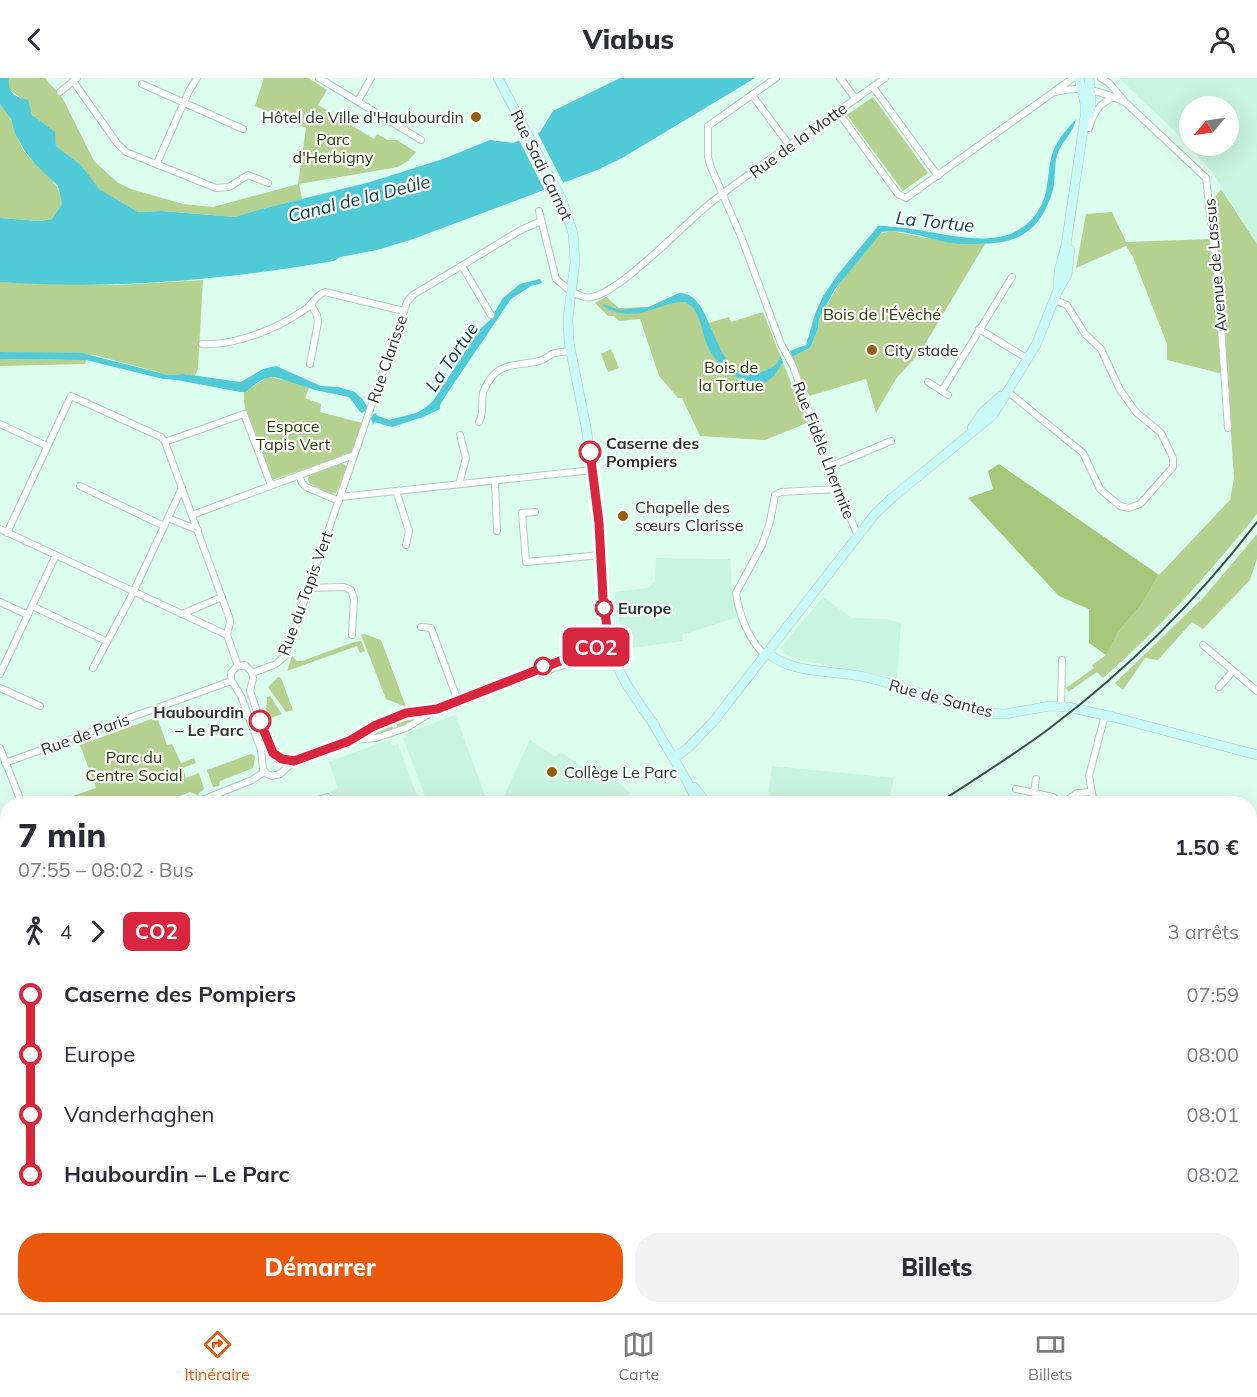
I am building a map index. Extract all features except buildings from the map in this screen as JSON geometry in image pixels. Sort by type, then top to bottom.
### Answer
[{"type":"street","points":[[158,163],[184,102],[197,78]]},
{"type":"street","points":[[319,78],[421,140]]},
{"type":"street","points":[[357,101],[371,78]]},
{"type":"street","name":"Rue Sadi Carnot","points":[[498,78],[557,189],[568,215],[574,242],[575,267],[568,318],[570,351],[592,470],[602,555],[603,598],[613,645],[627,675],[682,771]]},
{"type":"street","points":[[776,78],[752,95],[790,146]]},
{"type":"street","points":[[840,78],[856,99]]},
{"type":"street","name":"Rue de la Motte","points":[[572,291],[589,298],[618,284],[712,202],[885,78]]},
{"type":"street","points":[[838,111],[902,198],[908,198],[1073,78]]},
{"type":"street","points":[[1080,78],[1086,90],[1089,128]]},
{"type":"street","points":[[1058,290],[1059,271],[1067,239],[1084,127],[1089,78]]},
{"type":"street","name":"Avenue de Lassus","points":[[1101,78],[1204,174],[1208,181],[1228,428]]},
{"type":"street","points":[[60,92],[75,80],[120,147],[151,163],[158,163],[216,188],[229,187],[248,175],[268,183]]},
{"type":"street","points":[[142,84],[243,129]]},
{"type":"street","points":[[873,87],[938,176]]},
{"type":"street","points":[[1050,94],[1066,89],[1086,90]]},
{"type":"street","name":"Avenue de Lassus","points":[[1086,90],[1125,102]]},
{"type":"street","name":"Rue Fidèle Lhermite","points":[[674,759],[708,728],[858,536],[829,467],[793,367],[781,344],[745,248],[708,161],[708,126],[752,95]]},
{"type":"street","points":[[858,536],[888,501],[993,415],[1028,359],[1068,270],[1069,252],[1093,114],[1098,107],[1115,98]]},
{"type":"street","points":[[539,211],[554,274],[558,281],[572,291]]},
{"type":"street","name":"Rue Clarisse","points":[[339,499],[407,302],[413,295],[530,225],[541,221]]},
{"type":"street","points":[[462,266],[491,315]]},
{"type":"street","points":[[928,382],[945,393],[979,330],[1012,277]]},
{"type":"street","points":[[202,344],[255,336],[299,314],[311,305],[318,295],[328,291],[404,311]]},
{"type":"street","points":[[1007,391],[1083,453],[1088,459],[1100,489],[1120,506],[1129,508],[1140,504],[1172,470],[1173,458],[1161,433],[1139,415],[1120,390],[1101,349],[1085,334],[1069,308],[1055,300]]},
{"type":"street","points":[[310,364],[318,322],[311,305]]},
{"type":"street","points":[[979,330],[1028,359]]},
{"type":"street","points":[[479,422],[482,416],[484,392],[497,373],[511,364],[538,362],[554,353],[570,351]]},
{"type":"street","points":[[7,533],[71,396],[161,437],[165,442],[222,597],[230,622],[227,635],[238,666]]},
{"type":"street","points":[[165,442],[244,414],[271,485]]},
{"type":"street","points":[[0,424],[47,446]]},
{"type":"street","points":[[459,484],[465,458],[460,435]]},
{"type":"street","points":[[829,467],[891,441]]},
{"type":"street","points":[[192,515],[354,455]]},
{"type":"street","points":[[299,475],[306,487],[339,499],[592,470]]},
{"type":"street","points":[[495,481],[497,531]]},
{"type":"street","points":[[80,486],[164,526]]},
{"type":"street","points":[[93,668],[106,640],[111,637],[134,592],[182,488]]},
{"type":"street","points":[[767,655],[759,650],[741,616],[736,592],[763,544],[770,525],[775,495],[781,492],[838,489]]},
{"type":"street","points":[[396,491],[409,531],[406,545]]},
{"type":"street","name":"Rue du Tapis Vert","points":[[252,673],[284,659],[339,499]]},
{"type":"street","points":[[535,512],[522,513],[526,562],[602,555]]},
{"type":"street","points":[[168,518],[198,530]]},
{"type":"street","points":[[0,529],[227,635]]},
{"type":"street","points":[[0,674],[56,555]]},
{"type":"street","points":[[308,588],[344,587],[351,590],[354,599],[352,636]]},
{"type":"street","points":[[182,614],[222,597]]},
{"type":"street","points":[[0,602],[28,615]]},
{"type":"street","points":[[32,606],[106,640]]},
{"type":"street","points":[[421,627],[431,628],[458,701]]},
{"type":"street","points":[[349,741],[383,736],[414,724],[437,709],[511,680],[613,645]]},
{"type":"street","points":[[1203,645],[1257,691]]},
{"type":"street","name":"Rue de Santes","points":[[767,655],[796,666],[865,677],[985,713],[1005,714],[1046,706],[1061,706],[1105,715],[1257,755]]},
{"type":"street","points":[[0,656],[8,659]]},
{"type":"street","points":[[1061,706],[1062,660]]},
{"type":"street","points":[[264,772],[261,750],[242,696],[233,683],[232,671],[238,666],[246,666],[252,673],[253,678],[249,691],[265,736],[275,754],[282,759],[294,761]]},
{"type":"street","points":[[1219,687],[1233,671]]},
{"type":"street","points":[[233,683],[242,687],[250,684]]},
{"type":"street","name":"Rue de Paris","points":[[5,763],[233,683]]},
{"type":"street","points":[[0,688],[40,706]]},
{"type":"street","points":[[264,772],[273,776],[280,774],[294,761],[349,741],[374,726],[406,713],[437,709]]},
{"type":"street","points":[[1092,796],[1089,776],[1105,715]]},
{"type":"street","points":[[0,748],[19,796]]},
{"type":"street","points":[[262,762],[268,755],[275,754]]},
{"type":"street","points":[[282,759],[283,770]]},
{"type":"street","points":[[682,771],[694,796]]},
{"type":"street","points":[[682,771],[701,796]]},
{"type":"street","points":[[211,795],[252,780],[264,772]]},
{"type":"street","points":[[1034,793],[1036,779]]},
{"type":"street","points":[[1016,789],[1048,796]]},
{"type":"street","points":[[1073,796],[1077,793],[1091,792]]},
{"type":"shaded area","points":[[1119,78],[1257,78],[1257,244],[1212,172],[1198,156],[1239,156],[1239,96],[1179,96],[1179,135]]},
{"type":"shaded area","points":[[656,558],[730,559],[732,589],[738,617],[682,635],[683,641],[624,649],[614,592],[648,588],[655,581]]},
{"type":"shaded area","points":[[823,597],[852,618],[887,619],[901,623],[897,678],[799,660],[785,654],[781,648]]},
{"type":"shaded area","points":[[455,715],[485,796],[425,796],[403,738],[406,737],[405,734]]},
{"type":"shaded area","points":[[390,739],[392,746],[398,744],[417,796],[331,796],[330,792],[338,788],[329,762]]},
{"type":"shaded area","name":"Collège Le Parc","points":[[530,740],[556,757],[561,752],[592,774],[599,764],[630,793],[627,796],[504,796]]},
{"type":"shaded area","points":[[772,766],[894,778],[890,796],[768,796]]},
{"type":"green space","name":"Parc d'Herbigny","points":[[9,78],[45,78],[63,99],[94,161],[118,183],[183,204],[213,207],[298,184],[306,128],[255,106],[264,78],[308,78],[327,90],[318,105],[374,139],[377,134],[388,140],[397,140],[416,152],[398,167],[299,184],[302,199],[235,217],[162,211],[138,212],[98,189],[81,165],[56,146],[50,131],[31,113],[23,100],[11,90]]},
{"type":"green space","points":[[873,97],[928,173],[903,191],[847,115]]},
{"type":"green space","points":[[0,104],[10,118],[24,151],[57,187],[62,204],[52,219],[40,221],[0,218]]},
{"type":"green space","points":[[1221,189],[1257,244],[1257,514],[1184,599],[1124,659],[1103,678],[1097,672],[1068,692],[1066,688],[1094,668],[1092,665],[1106,655],[1119,631],[1141,605],[1159,575],[1230,500],[1234,478],[1227,375],[1167,360],[1167,344],[1133,257],[1126,246],[1076,268],[1086,214],[1112,212],[1126,242],[1209,239],[1217,234],[1215,197]]},
{"type":"green space","name":"Bois de l'Évêché","points":[[891,231],[948,242],[985,244],[921,351],[896,379],[876,413],[866,379],[809,396],[792,357],[810,348],[818,329],[819,319],[839,284],[879,234]]},
{"type":"green space","points":[[203,280],[198,368],[195,376],[168,375],[95,355],[0,352],[0,282],[117,285]]},
{"type":"green space","name":"Bois de la Tortue","points":[[680,293],[695,300],[708,323],[729,317],[731,322],[763,312],[807,423],[765,440],[700,436],[682,398],[678,398],[659,376],[640,319],[619,321],[614,316],[608,316],[595,303],[606,297],[619,308],[649,307]]},
{"type":"green space","points":[[611,349],[619,368],[608,372],[601,354]]},
{"type":"green space","points":[[0,359],[86,360],[85,364],[0,366]]},
{"type":"green space","name":"Espace Tapis Vert","points":[[268,377],[290,381],[309,388],[305,398],[321,404],[320,412],[362,423],[352,453],[272,480],[246,415],[244,403],[244,392]]},
{"type":"green space","points":[[340,462],[346,466],[346,469],[336,493],[330,494],[309,483],[310,473]]},
{"type":"green space","points":[[999,464],[1159,575],[1141,605],[1119,631],[1106,655],[1089,643],[1089,609],[1059,596],[968,498],[993,489],[988,471]]},
{"type":"green space","points":[[1257,534],[1257,559],[1250,580],[1203,629],[1192,622],[1158,660],[1145,658],[1123,690],[1115,683],[1204,597]]},
{"type":"green space","points":[[361,635],[381,640],[406,707],[386,699]]},
{"type":"green space","points":[[361,641],[365,651],[360,653],[357,646],[287,671],[292,656],[297,661],[302,661]]},
{"type":"green space","points":[[278,677],[281,678],[293,710],[286,712],[268,687]]},
{"type":"green space","points":[[270,696],[282,714],[268,719],[267,697]]},
{"type":"green space","points":[[422,713],[421,717],[398,729],[395,720]]},
{"type":"green space","name":"Parc du Centre Social","points":[[157,717],[167,745],[172,744],[181,763],[194,758],[196,763],[183,768],[186,778],[199,773],[204,789],[197,795],[190,792],[179,796],[73,796],[96,788],[80,745]]},
{"type":"green space","points":[[390,722],[394,730],[380,735],[366,736],[367,733]]},
{"type":"green space","points":[[251,754],[255,758],[253,768],[220,781],[219,786],[213,787],[207,770]]},
{"type":"water","name":"Canal de la Deûle","points":[[0,78],[9,78],[13,94],[28,100],[32,115],[55,132],[56,146],[81,165],[99,189],[138,212],[162,211],[235,217],[370,182],[443,159],[490,140],[513,143],[540,132],[553,111],[620,78],[755,78],[622,158],[597,170],[413,239],[377,250],[340,257],[334,261],[292,268],[167,282],[84,285],[0,282],[0,218],[40,221],[52,219],[62,204],[58,186],[24,150],[11,119],[0,104]]},
{"type":"water","points":[[1076,119],[1058,154],[1054,187],[1046,209],[1032,228],[1014,239],[977,244],[950,243],[904,232],[882,232],[835,289],[819,319],[818,329],[810,348],[792,357],[790,351],[806,345],[823,296],[878,226],[952,236],[991,238],[1009,234],[1025,226],[1042,205],[1055,147],[1064,132]]},
{"type":"water","points":[[540,279],[542,283],[531,286],[511,299],[446,395],[440,409],[392,427],[374,422],[373,425],[371,419],[373,414],[377,413],[376,415],[389,420],[416,413],[425,408],[433,401],[479,330],[490,320],[503,298],[520,284]]},
{"type":"water","points":[[679,293],[692,297],[701,308],[724,355],[733,367],[746,373],[764,371],[774,366],[780,356],[783,362],[774,376],[765,383],[762,390],[760,389],[761,383],[737,377],[717,361],[708,347],[695,311],[686,302],[668,304],[633,314],[613,311],[602,304],[620,310],[649,307]]},
{"type":"water","points":[[0,352],[82,353],[168,375],[183,374],[241,382],[263,369],[276,366],[321,386],[338,387],[355,392],[368,408],[361,413],[349,397],[315,390],[275,377],[263,380],[246,392],[240,392],[163,379],[86,360],[0,359]]},
{"type":"pier","points":[[536,130],[565,186],[546,193],[518,138]]},
{"type":"railway","points":[[949,796],[1036,738],[1107,682],[1161,632],[1211,578],[1257,522]]},
{"type":"bus line","name":"CO2","points":[[260,721],[273,753],[287,761],[294,761],[349,741],[374,726],[406,713],[437,709],[609,642],[603,598],[599,523],[590,452]]},
{"type":"place","name":"Hôtel de Ville d'Haubourdin","points":[[476,117]]},
{"type":"place","name":"City stade","points":[[872,350]]},
{"type":"place","name":"Caserne des Pompiers","points":[[590,452]]},
{"type":"place","name":"Chapelle des sœurs Clarisse","points":[[623,516]]},
{"type":"place","name":"Europe","points":[[604,608]]},
{"type":"place","name":"Haubourdin – Le Parc","points":[[260,721]]},
{"type":"place","name":"Collège Le Parc","points":[[552,772]]},
{"type":"water label","name":"La Tortue","points":[[935,222]]},
{"type":"water label","name":"La Tortue","points":[[452,357]]}]
